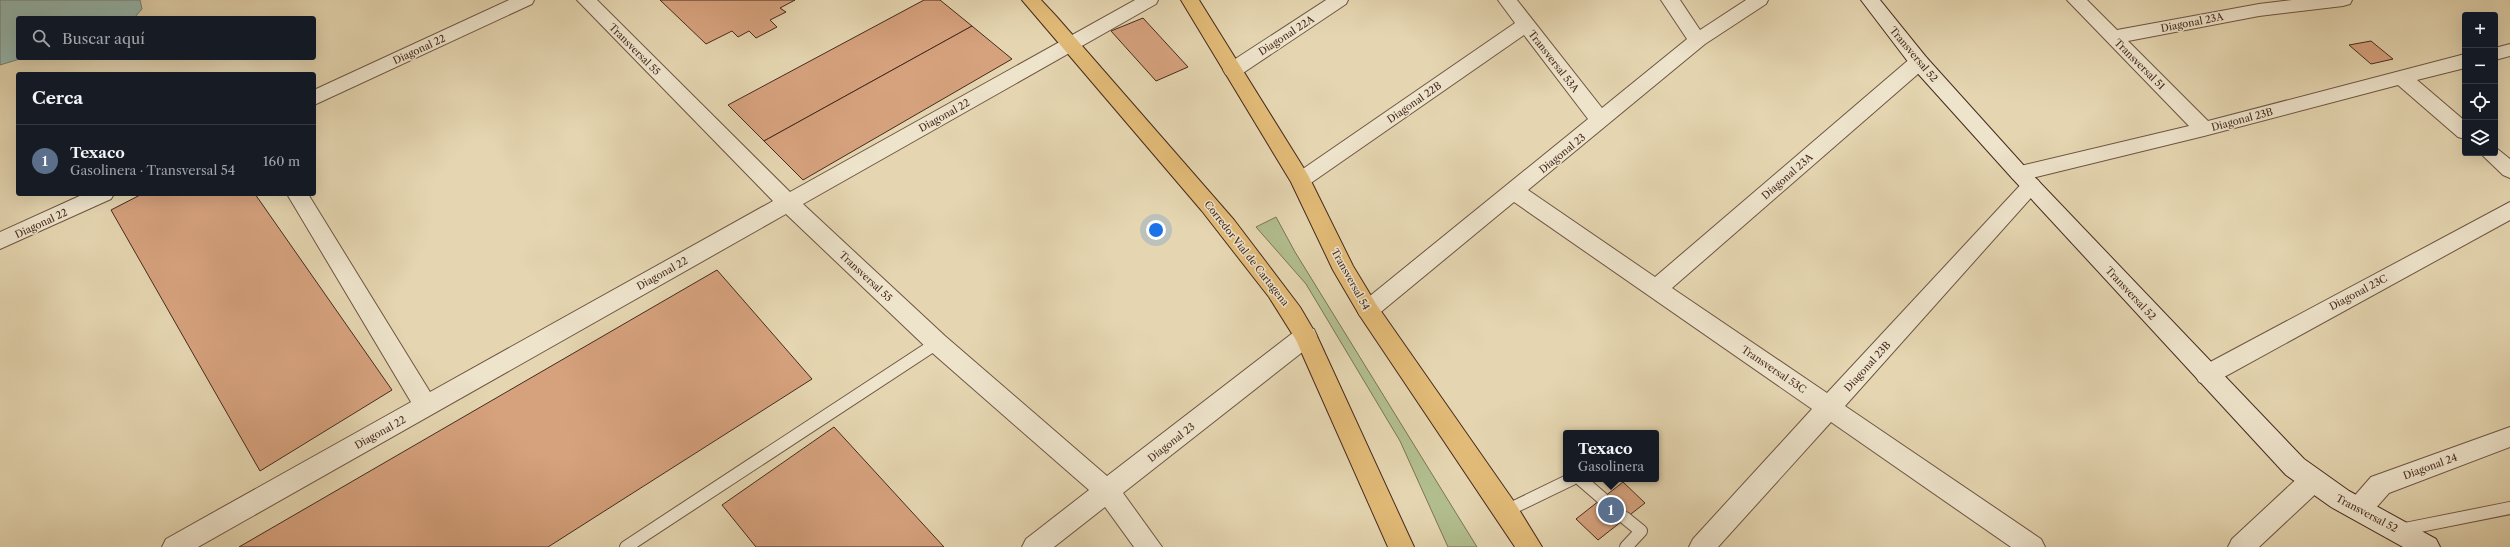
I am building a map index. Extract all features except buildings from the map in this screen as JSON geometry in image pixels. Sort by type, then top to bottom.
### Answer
[{"type":"main road","name":"Corredor Vial de Cartagena","points":[[1030,0],[1072,44],[1210,206],[1288,305],[1306,336],[1401,547]]},
{"type":"main road","name":"Transversal 54","points":[[1190,0],[1301,180],[1344,270],[1368,310],[1506,510],[1529,547]]},
{"type":"street","name":"Diagonal 22","points":[[316,97],[525,0]]},
{"type":"street","name":"Transversal 55","points":[[586,0],[788,202],[937,343],[1107,491],[1149,547]]},
{"type":"street","name":"Diagonal 22","points":[[175,547],[1149,0]]},
{"type":"street","name":"Diagonal 22A","points":[[1233,70],[1339,0]]},
{"type":"street","name":"Transversal 53A","points":[[1507,0],[1600,122]]},
{"type":"street","points":[[1670,0],[1698,40]]},
{"type":"street","name":"Diagonal 23","points":[[1368,310],[1600,122],[1698,40],[1759,0]]},
{"type":"street","name":"Transversal 52","points":[[1870,0],[1919,62],[2025,179],[2294,467],[2312,481],[2359,509],[2398,539],[2427,547]]},
{"type":"street","name":"Transversal 51","points":[[2076,0],[2204,129]]},
{"type":"street","name":"Diagonal 23A","points":[[2114,37],[2259,10],[2343,0]]},
{"type":"street","name":"Diagonal 22B","points":[[1301,180],[1526,24]]},
{"type":"street","points":[[2498,53],[2510,50]]},
{"type":"street","name":"Diagonal 23A","points":[[1656,289],[1919,62]]},
{"type":"street","name":"Diagonal 23B","points":[[1702,547],[1829,408],[2025,179],[2204,129],[2462,62]]},
{"type":"street","points":[[2401,77],[2462,129]]},
{"type":"street","points":[[2494,156],[2510,170]]},
{"type":"street","name":"Transversal 53C","points":[[1514,192],[2032,547]]},
{"type":"street","name":"Diagonal 22","points":[[0,241],[100,196]]},
{"type":"street","points":[[298,196],[426,406]]},
{"type":"street","name":"Diagonal 23C","points":[[2207,375],[2510,210]]},
{"type":"street","name":"Diagonal 23","points":[[1035,547],[1306,336]]},
{"type":"street","name":"Diagonal 24","points":[[2359,509],[2380,485],[2510,437]]},
{"type":"street","points":[[2241,547],[2312,481]]},
{"type":"lane","points":[[626,547],[937,343]]},
{"type":"lane","points":[[1506,510],[1566,482]]},
{"type":"lane","points":[[1583,482],[1602,498]]},
{"type":"lane","points":[[2398,539],[2510,508]]},
{"type":"lane","points":[[1625,518],[1641,531],[1626,547]]},
{"type":"green space","points":[[1276,217],[1295,252],[1477,547],[1448,547],[1400,441],[1306,284],[1256,227]]},
{"type":"water","points":[[0,0],[140,0],[142,9],[136,16],[16,16],[16,60],[0,65]]},
{"type":"place","name":"Texaco","points":[[1611,510]]}]
